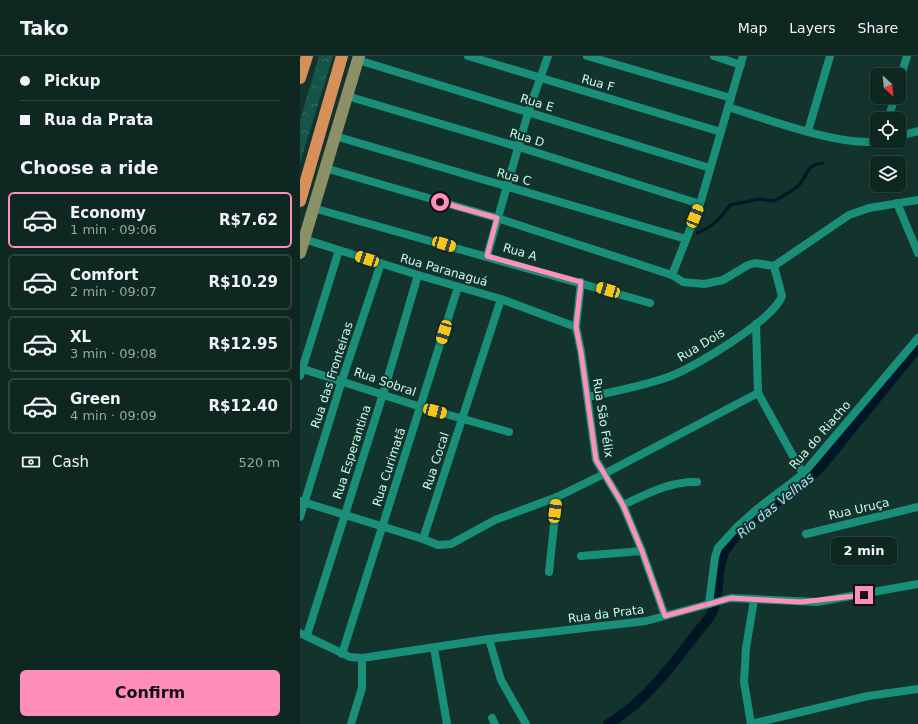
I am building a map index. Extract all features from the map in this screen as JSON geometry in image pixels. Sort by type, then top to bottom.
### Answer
[{"type":"highway","points":[[300,78],[307,56]]},
{"type":"highway","points":[[300,202],[342,56]]},
{"type":"main road","points":[[300,253],[358,58]]},
{"type":"street","name":"Rua F","points":[[468,56],[721,132]]},
{"type":"street","points":[[487,256],[528,113],[548,56]]},
{"type":"street","points":[[587,56],[731,98]]},
{"type":"street","points":[[714,56],[741,64]]},
{"type":"street","points":[[672,275],[700,204],[744,56]]},
{"type":"street","points":[[808,131],[830,56]]},
{"type":"street","points":[[903,68],[907,56]]},
{"type":"street","name":"Rua E","points":[[358,58],[528,113],[710,168]]},
{"type":"street","name":"Rua D","points":[[347,96],[519,147],[700,204]]},
{"type":"street","points":[[728,107],[808,131],[863,142],[870,142]]},
{"type":"street","points":[[906,134],[918,131]]},
{"type":"street","name":"Rua C","points":[[335,136],[686,240]]},
{"type":"street","points":[[325,168],[497,218],[672,275],[683,282],[704,284],[723,280],[748,265],[755,263],[774,266],[849,215],[869,208],[897,202],[918,200]]},
{"type":"street","points":[[897,202],[918,254]]},
{"type":"street","name":"Rua A","points":[[314,208],[581,282],[650,303]]},
{"type":"street","name":"Rua Paranaguá","points":[[304,239],[418,275],[501,299],[576,327]]},
{"type":"street","points":[[301,371],[339,250]]},
{"type":"street","name":"Rua das Fronteiras","points":[[300,517],[302,502],[381,263]]},
{"type":"street","name":"Rua Dois","points":[[588,397],[635,387],[673,375],[710,355],[756,324],[778,304],[782,296],[774,266]]},
{"type":"street","name":"Rua Esperantina","points":[[303,634],[344,515],[383,394],[418,275]]},
{"type":"street","name":"Rua São Félix","points":[[581,282],[576,327],[588,397],[596,460],[623,505],[642,551],[665,616]]},
{"type":"street","name":"Rua Curimatã","points":[[342,654],[458,287]]},
{"type":"street","name":"Rua Cocal","points":[[423,538],[501,299]]},
{"type":"street","points":[[756,324],[758,393],[803,474]]},
{"type":"street","name":"Rua do Riacho","points":[[713,603],[715,557],[718,548],[737,527],[756,510],[803,474],[918,338]]},
{"type":"street","name":"Rua Sobral","points":[[301,371],[342,380],[421,407],[463,419]]},
{"type":"street","points":[[302,502],[423,538],[438,545],[451,544],[494,520],[557,496],[604,474],[758,393]]},
{"type":"street","points":[[463,419],[509,432]]},
{"type":"street","points":[[623,505],[670,484],[682,481],[697,482]]},
{"type":"street","points":[[549,572],[557,496]]},
{"type":"street","name":"Rua Uruça","points":[[806,534],[918,507]]},
{"type":"street","points":[[581,556],[642,551]]},
{"type":"street","name":"Rua da Prata","points":[[303,634],[342,654],[354,658],[362,658],[489,639],[631,624],[731,598],[817,602],[880,592],[918,584]]},
{"type":"street","points":[[754,600],[746,648],[744,682],[751,724],[868,696],[918,689]]},
{"type":"street","points":[[489,639],[501,680],[526,724]]},
{"type":"street","points":[[434,648],[447,724]]},
{"type":"street","points":[[351,724],[362,688],[362,658]]},
{"type":"green space","points":[[319,56],[333,56],[300,163],[300,121]]},
{"type":"waterway","points":[[697,233],[716,222],[730,205],[760,199],[774,201],[799,185],[810,168],[817,164],[823,163]]},
{"type":"waterway","name":"Rio das Velhas","points":[[608,724],[621,716],[655,685],[709,618],[713,611],[717,595],[721,561],[728,546],[748,524],[797,488],[820,468],[918,347]]},
{"type":"route","points":[[440,202],[497,218],[487,256],[581,282],[576,327],[581,352],[596,460],[623,505],[642,551],[665,616],[731,598],[817,602],[864,595]]}]
